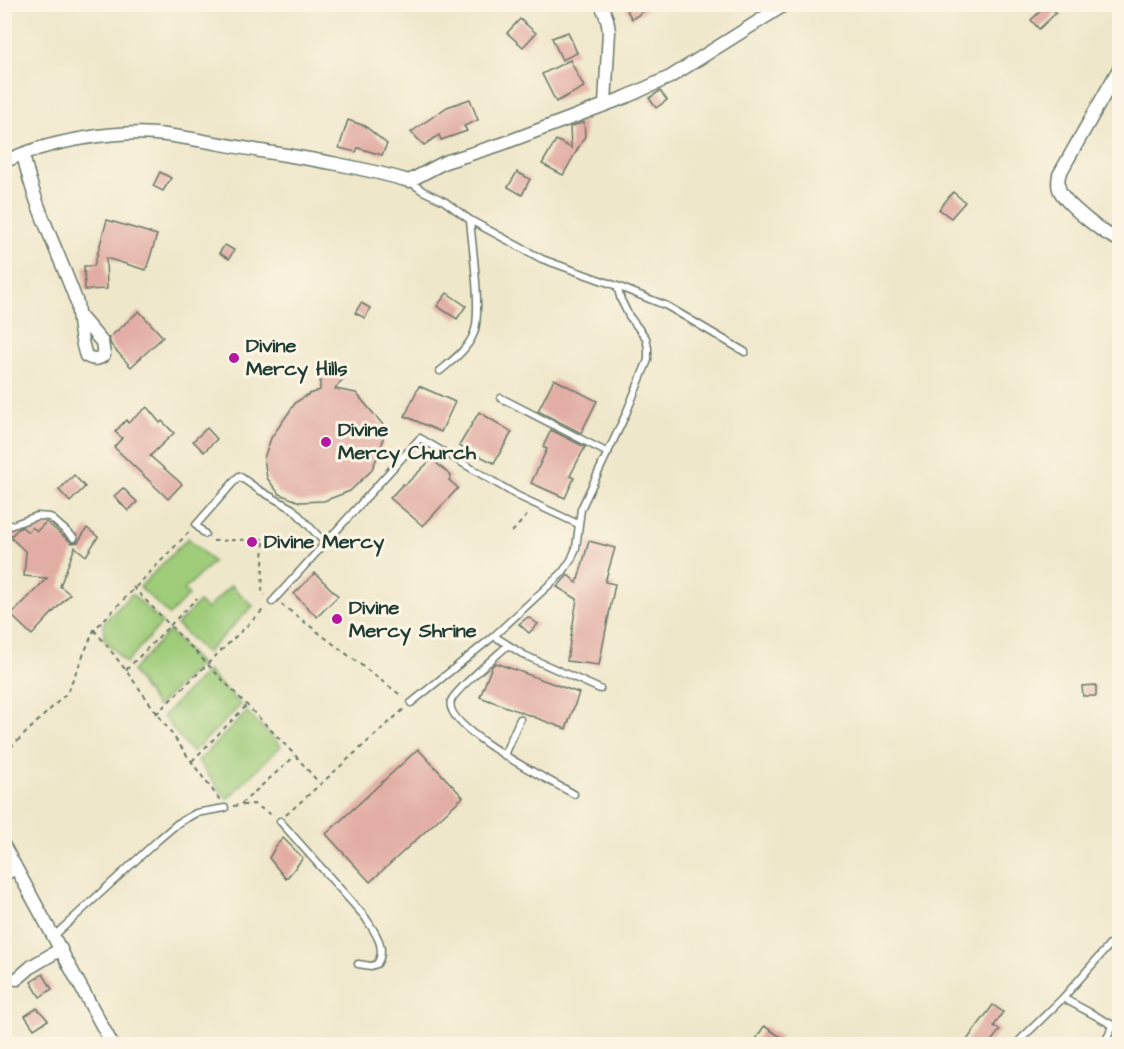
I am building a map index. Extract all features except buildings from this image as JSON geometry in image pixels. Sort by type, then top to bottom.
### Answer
[{"type":"street","points":[[601,4],[609,31],[605,105]]},
{"type":"street","points":[[4,162],[23,154],[77,140],[119,135],[164,135],[334,163],[410,181],[445,162],[502,144],[626,97],[670,77],[786,4]]},
{"type":"street","points":[[1119,67],[1059,175],[1058,184],[1059,191],[1067,200],[1106,233],[1119,240]]},
{"type":"street","points":[[23,154],[28,179],[69,281],[77,303],[78,314]]},
{"type":"street","points":[[4,846],[112,1044]]},
{"type":"street","points":[[4,876],[15,866]]},
{"type":"street","points":[[17,979],[32,966],[61,949]]},
{"type":"lane","points":[[410,181],[470,220],[542,259],[667,306],[745,352]]},
{"type":"lane","points":[[440,371],[465,349],[475,331],[477,300],[470,220]]},
{"type":"lane","points":[[411,703],[494,636],[562,573],[571,560],[576,548],[578,524],[586,495],[608,453],[642,377],[649,352],[644,334],[629,316],[617,286]]},
{"type":"lane","points":[[501,398],[608,453]]},
{"type":"lane","points":[[273,600],[420,438],[536,506],[578,524]]},
{"type":"lane","points":[[205,534],[196,525],[239,476],[259,490],[293,508],[325,543]]},
{"type":"lane","points":[[4,528],[37,516],[50,517],[74,538]]},
{"type":"lane","points":[[494,636],[507,646],[600,689]]},
{"type":"lane","points":[[507,646],[477,672],[454,697],[451,701],[454,716],[490,747],[574,794]]},
{"type":"lane","points":[[504,755],[520,719]]},
{"type":"lane","points":[[54,936],[178,823],[196,813],[225,808]]},
{"type":"lane","points":[[280,820],[365,917],[380,942],[381,958],[377,964],[371,966],[358,964]]},
{"type":"lane","points":[[1016,1044],[1063,998],[1119,933]]},
{"type":"lane","points":[[1063,998],[1116,1028],[1104,1044]]},
{"type":"path","points":[[512,532],[536,506]]},
{"type":"path","points":[[4,754],[67,693],[94,630],[196,525]]},
{"type":"path","points":[[214,542],[264,539],[262,592]]},
{"type":"path","points":[[133,588],[295,755],[320,784]]},
{"type":"path","points":[[126,670],[197,598]]},
{"type":"path","points":[[156,714],[273,600],[411,703],[280,820],[254,804],[241,804],[295,755]]},
{"type":"path","points":[[94,630],[126,670],[225,808]]},
{"type":"path","points":[[191,762],[246,706]]},
{"type":"green space","points":[[188,538],[213,562],[184,590],[189,595],[169,615],[140,587]]},
{"type":"green space","points":[[231,585],[253,606],[206,653],[177,625],[199,602],[207,609]]},
{"type":"green space","points":[[132,594],[162,623],[126,663],[104,639],[104,622]]},
{"type":"green space","points":[[169,631],[200,664],[157,707],[132,671]]},
{"type":"green space","points":[[207,671],[241,705],[192,753],[163,716]]},
{"type":"green space","points":[[247,712],[281,746],[227,799],[198,761]]},
{"type":"place","name":"Divine Mercy Hills","points":[[234,358]]},
{"type":"place","name":"Divine Mercy Church","points":[[326,442]]},
{"type":"place","name":"Divine Mercy","points":[[252,542]]},
{"type":"place","name":"Divine Mercy Shrine","points":[[337,619]]}]
